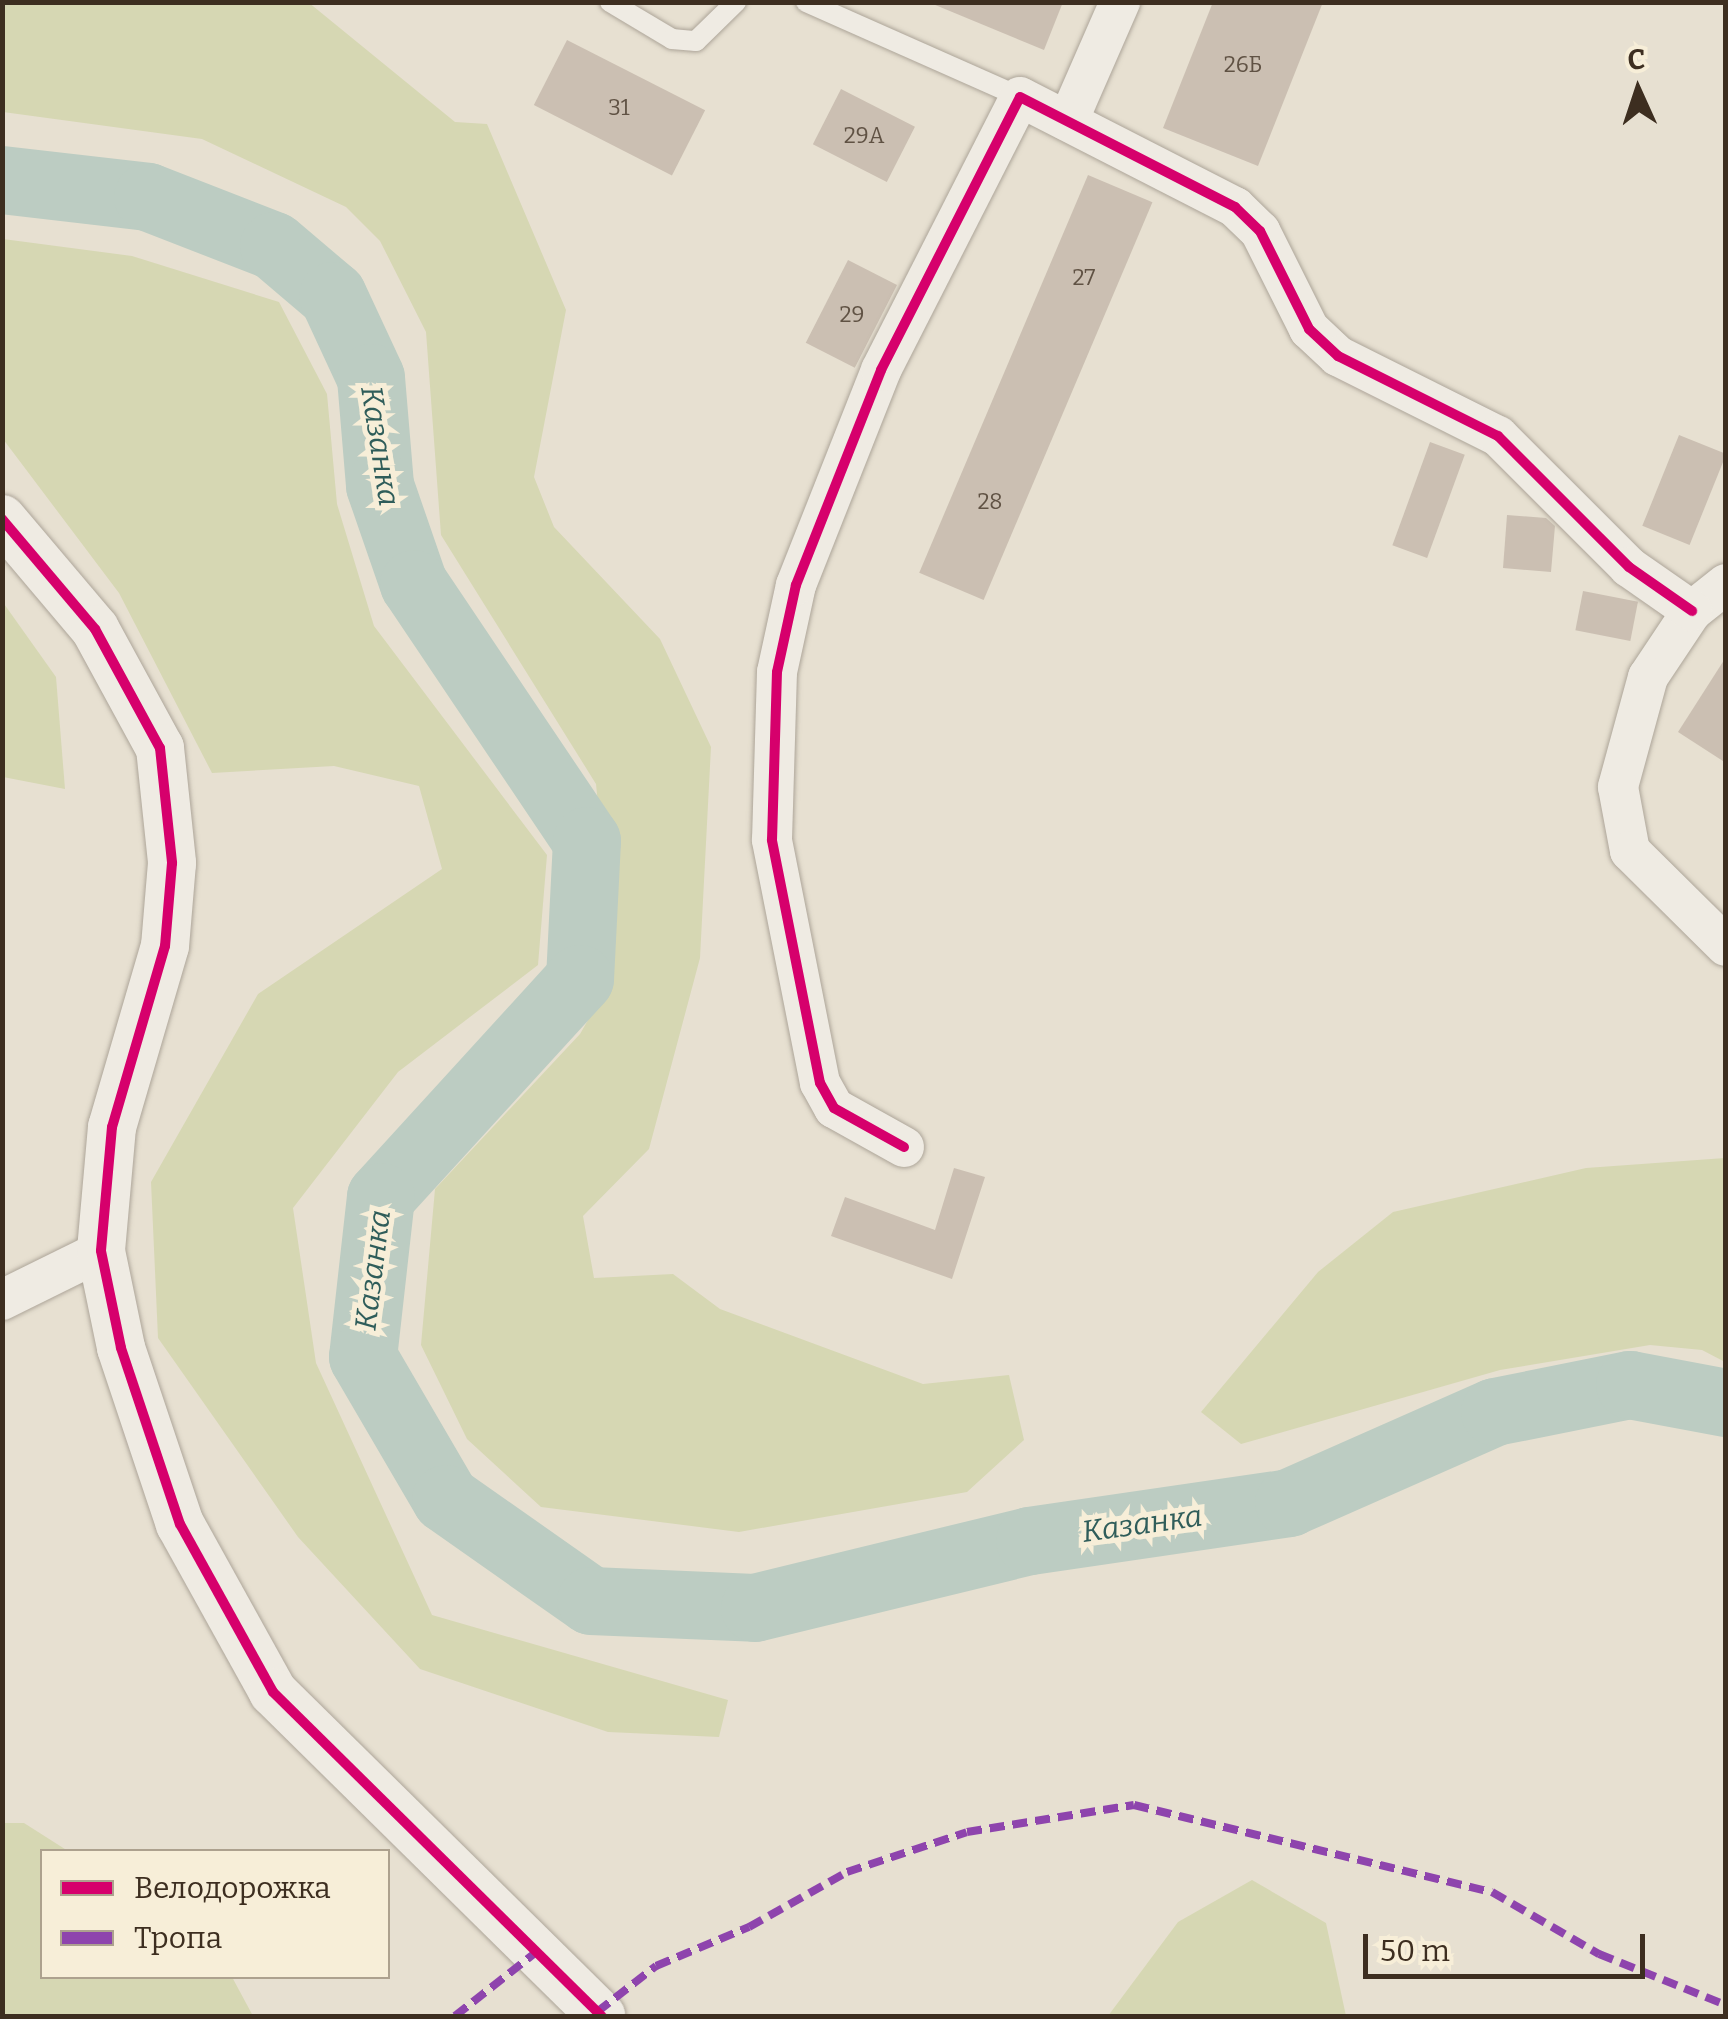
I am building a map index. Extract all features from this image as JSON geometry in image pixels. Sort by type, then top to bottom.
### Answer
[{"type":"street","points":[[1068,120],[1120,2]]},
{"type":"street","points":[[904,1147],[834,1108],[820,1083],[772,840],[777,672],[796,586],[881,370],[1020,96],[1236,208],[1260,231],[1309,329],[1338,356],[1498,436],[1629,567],[1692,611]]},
{"type":"street","points":[[2,518],[96,629],[160,748],[172,863],[165,946],[112,1127],[101,1251],[122,1348],[180,1524],[274,1692],[601,2016]]},
{"type":"street","points":[[1726,584],[1692,611],[1648,677],[1618,786],[1630,852],[1726,946]]},
{"type":"street","points":[[2,1300],[101,1251]]},
{"type":"lane","points":[[610,2],[672,39],[696,41],[736,2]]},
{"type":"lane","points":[[806,2],[1020,96]]},
{"type":"green space","points":[[308,2],[455,122],[487,124],[566,310],[534,477],[554,527],[660,639],[711,747],[700,958],[649,1149],[583,1216],[594,1278],[673,1274],[720,1309],[923,1384],[1009,1375],[1024,1440],[967,1492],[739,1532],[541,1507],[467,1439],[421,1345],[435,1189],[580,1034],[607,987],[611,936],[596,784],[441,535],[426,332],[380,241],[346,207],[202,139],[3,112],[3,3]]},
{"type":"green space","points":[[3,239],[132,256],[279,302],[327,394],[337,504],[374,626],[547,855],[538,965],[398,1072],[293,1208],[316,1363],[432,1615],[728,1700],[719,1737],[608,1732],[420,1669],[298,1537],[158,1338],[151,1182],[258,994],[442,869],[419,786],[334,766],[212,773],[119,593],[3,439]]},
{"type":"green space","points":[[2,601],[56,677],[65,789],[3,777]]},
{"type":"green space","points":[[1725,1158],[1725,1362],[1702,1350],[1650,1345],[1500,1370],[1241,1444],[1201,1412],[1318,1272],[1393,1212],[1586,1168]]},
{"type":"green space","points":[[3,1823],[24,1823],[65,1849],[40,1849],[40,1979],[233,1979],[253,2016],[3,2016]]},
{"type":"green space","points":[[1252,1880],[1326,1923],[1346,2016],[1108,2016],[1178,1922]]},
{"type":"building","points":[[928,2],[1063,2],[1044,50]]},
{"type":"building","points":[[1213,2],[1323,2],[1258,166],[1163,128]]},
{"type":"building","points":[[567,40],[705,110],[672,175],[534,105]]},
{"type":"building","points":[[841,89],[915,127],[887,182],[813,144]]},
{"type":"building","points":[[1088,175],[1152,202],[984,600],[919,573]]},
{"type":"building","points":[[848,260],[897,285],[855,368],[806,343]]},
{"type":"building","points":[[1679,435],[1726,454],[1690,545],[1642,526]]},
{"type":"building","points":[[1430,442],[1465,455],[1427,558],[1392,545]]},
{"type":"building","points":[[1507,515],[1546,518],[1555,526],[1551,572],[1503,568]]},
{"type":"building","points":[[1583,591],[1638,602],[1630,641],[1575,630]]},
{"type":"building","points":[[1726,657],[1726,763],[1678,732]]},
{"type":"building","points":[[954,1168],[985,1177],[952,1279],[831,1236],[845,1197],[935,1230]]},
{"type":"waterway","name":"Казанка","points":[[2,180],[148,197],[274,246],[333,296],[371,378],[380,486],[414,584],[587,841],[580,979],[381,1197],[363,1357],[446,1499],[591,1601],[755,1608],[1030,1541],[1289,1503],[1495,1412],[1630,1385],[1726,1403]]},
{"type":"marked path","points":[[597,2012],[656,1966],[749,1927],[847,1872],[967,1832],[1134,1805],[1492,1892],[1599,1954],[1726,2005]]},
{"type":"marked path","points":[[455,2016],[535,1953]]},
{"type":"cycle path","points":[[904,1147],[834,1108],[820,1083],[772,840],[777,672],[796,585],[881,370],[1020,97],[1235,207],[1260,231],[1309,329],[1338,356],[1498,436],[1629,567],[1692,611]]},
{"type":"cycle path","points":[[2,519],[95,629],[160,748],[172,863],[165,946],[112,1127],[101,1251],[121,1348],[180,1524],[273,1692],[601,2016]]}]
